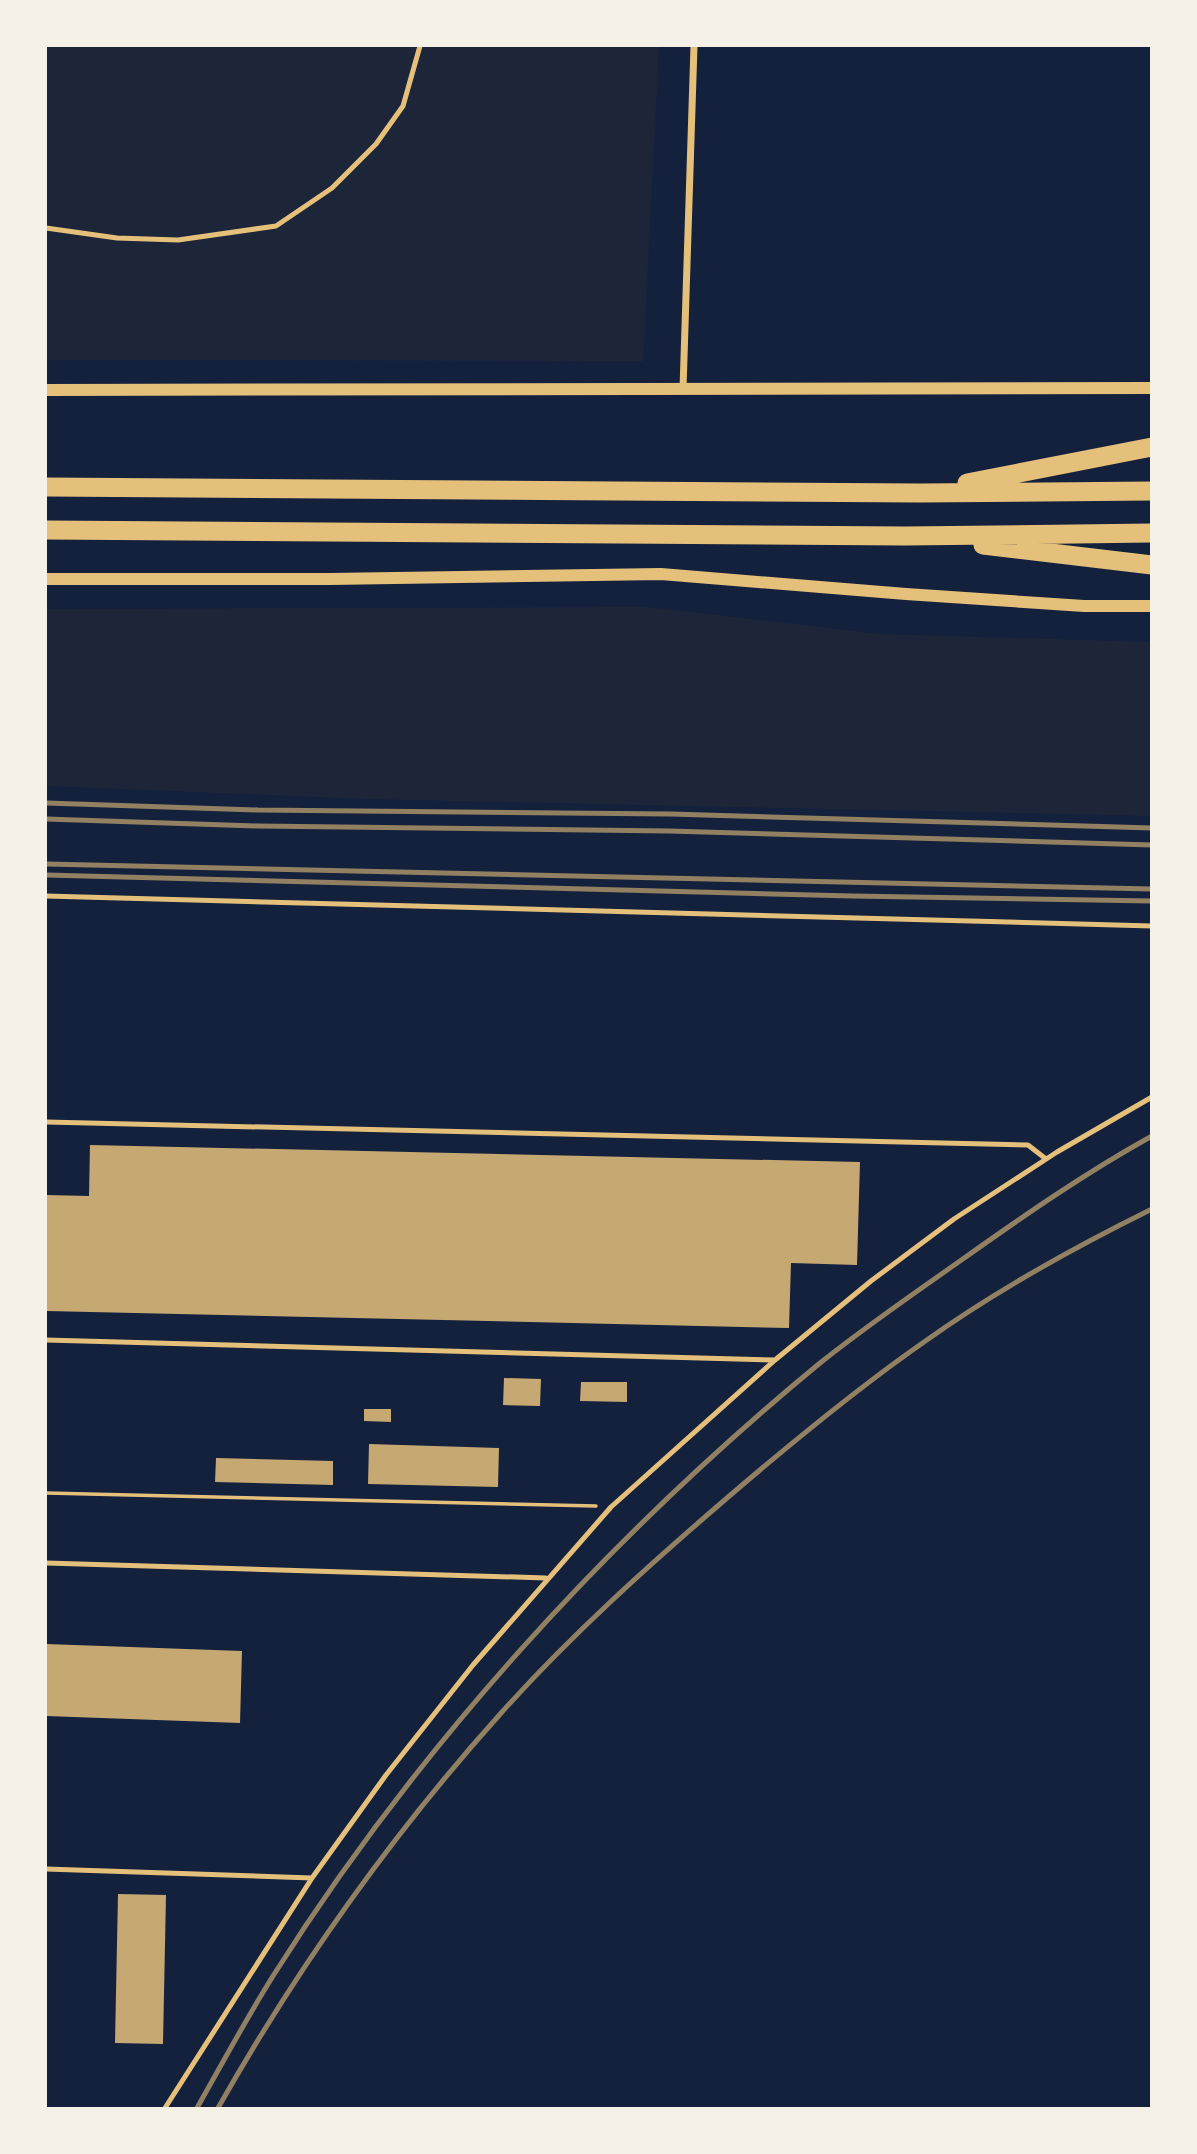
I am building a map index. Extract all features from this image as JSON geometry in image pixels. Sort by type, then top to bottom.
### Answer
[{"type":"highway","points":[[920,493],[1152,447]]},
{"type":"highway","points":[[46,486],[920,493],[1152,491]]},
{"type":"highway","points":[[46,530],[905,536],[1152,533]]},
{"type":"highway","points":[[905,536],[1152,565]]},
{"type":"street","points":[[683,389],[694,46]]},
{"type":"street","points":[[46,390],[1152,388]]},
{"type":"street","points":[[46,579],[329,579],[661,574],[1084,606],[1152,606]]},
{"type":"lane","points":[[46,228],[117,238],[178,240],[276,226],[332,188],[376,144],[403,106],[420,46]]},
{"type":"lane","points":[[46,897],[1152,926]]},
{"type":"lane","points":[[165,2109],[312,1878],[386,1775],[473,1665],[611,1507],[775,1360],[872,1281],[954,1219],[1045,1159],[1152,1097]]},
{"type":"lane","points":[[46,1122],[1028,1145],[1045,1159]]},
{"type":"lane","points":[[46,1340],[775,1360]]},
{"type":"lane","points":[[46,1563],[547,1578]]},
{"type":"lane","points":[[46,1870],[312,1878]]},
{"type":"path","points":[[46,1493],[611,1507]]},
{"type":"shaded area","points":[[46,46],[659,46],[643,361],[46,360]]},
{"type":"shaded area","points":[[647,607],[880,634],[1151,642],[1151,816],[365,799],[46,786],[46,609]]},
{"type":"building","points":[[90,1145],[860,1162],[857,1265],[791,1263],[789,1328],[46,1311],[46,1195],[89,1196]]},
{"type":"building","points":[[504,1378],[541,1379],[540,1406],[503,1405]]},
{"type":"building","points":[[581,1382],[627,1382],[627,1402],[580,1401]]},
{"type":"building","points":[[364,1409],[391,1409],[391,1422],[364,1421]]},
{"type":"building","points":[[369,1444],[499,1448],[498,1487],[368,1484]]},
{"type":"building","points":[[216,1458],[333,1461],[333,1485],[215,1482]]},
{"type":"building","points":[[46,1644],[242,1651],[240,1723],[46,1716]]},
{"type":"building","points":[[118,1894],[166,1895],[163,2044],[115,2043]]},
{"type":"railway","points":[[46,803],[258,810],[670,814],[1152,828]]},
{"type":"railway","points":[[46,819],[258,826],[669,831],[1152,845]]},
{"type":"railway","points":[[46,864],[1152,889]]},
{"type":"railway","points":[[46,875],[1152,901]]},
{"type":"railway","points":[[197,2108],[273,1976],[390,1808],[454,1727],[522,1648],[593,1572],[666,1499],[820,1363],[1030,1212],[1152,1136]]},
{"type":"railway","points":[[218,2108],[314,1953],[385,1853],[462,1758],[528,1683],[611,1601],[751,1478],[898,1360],[1007,1288],[1152,1209]]}]
